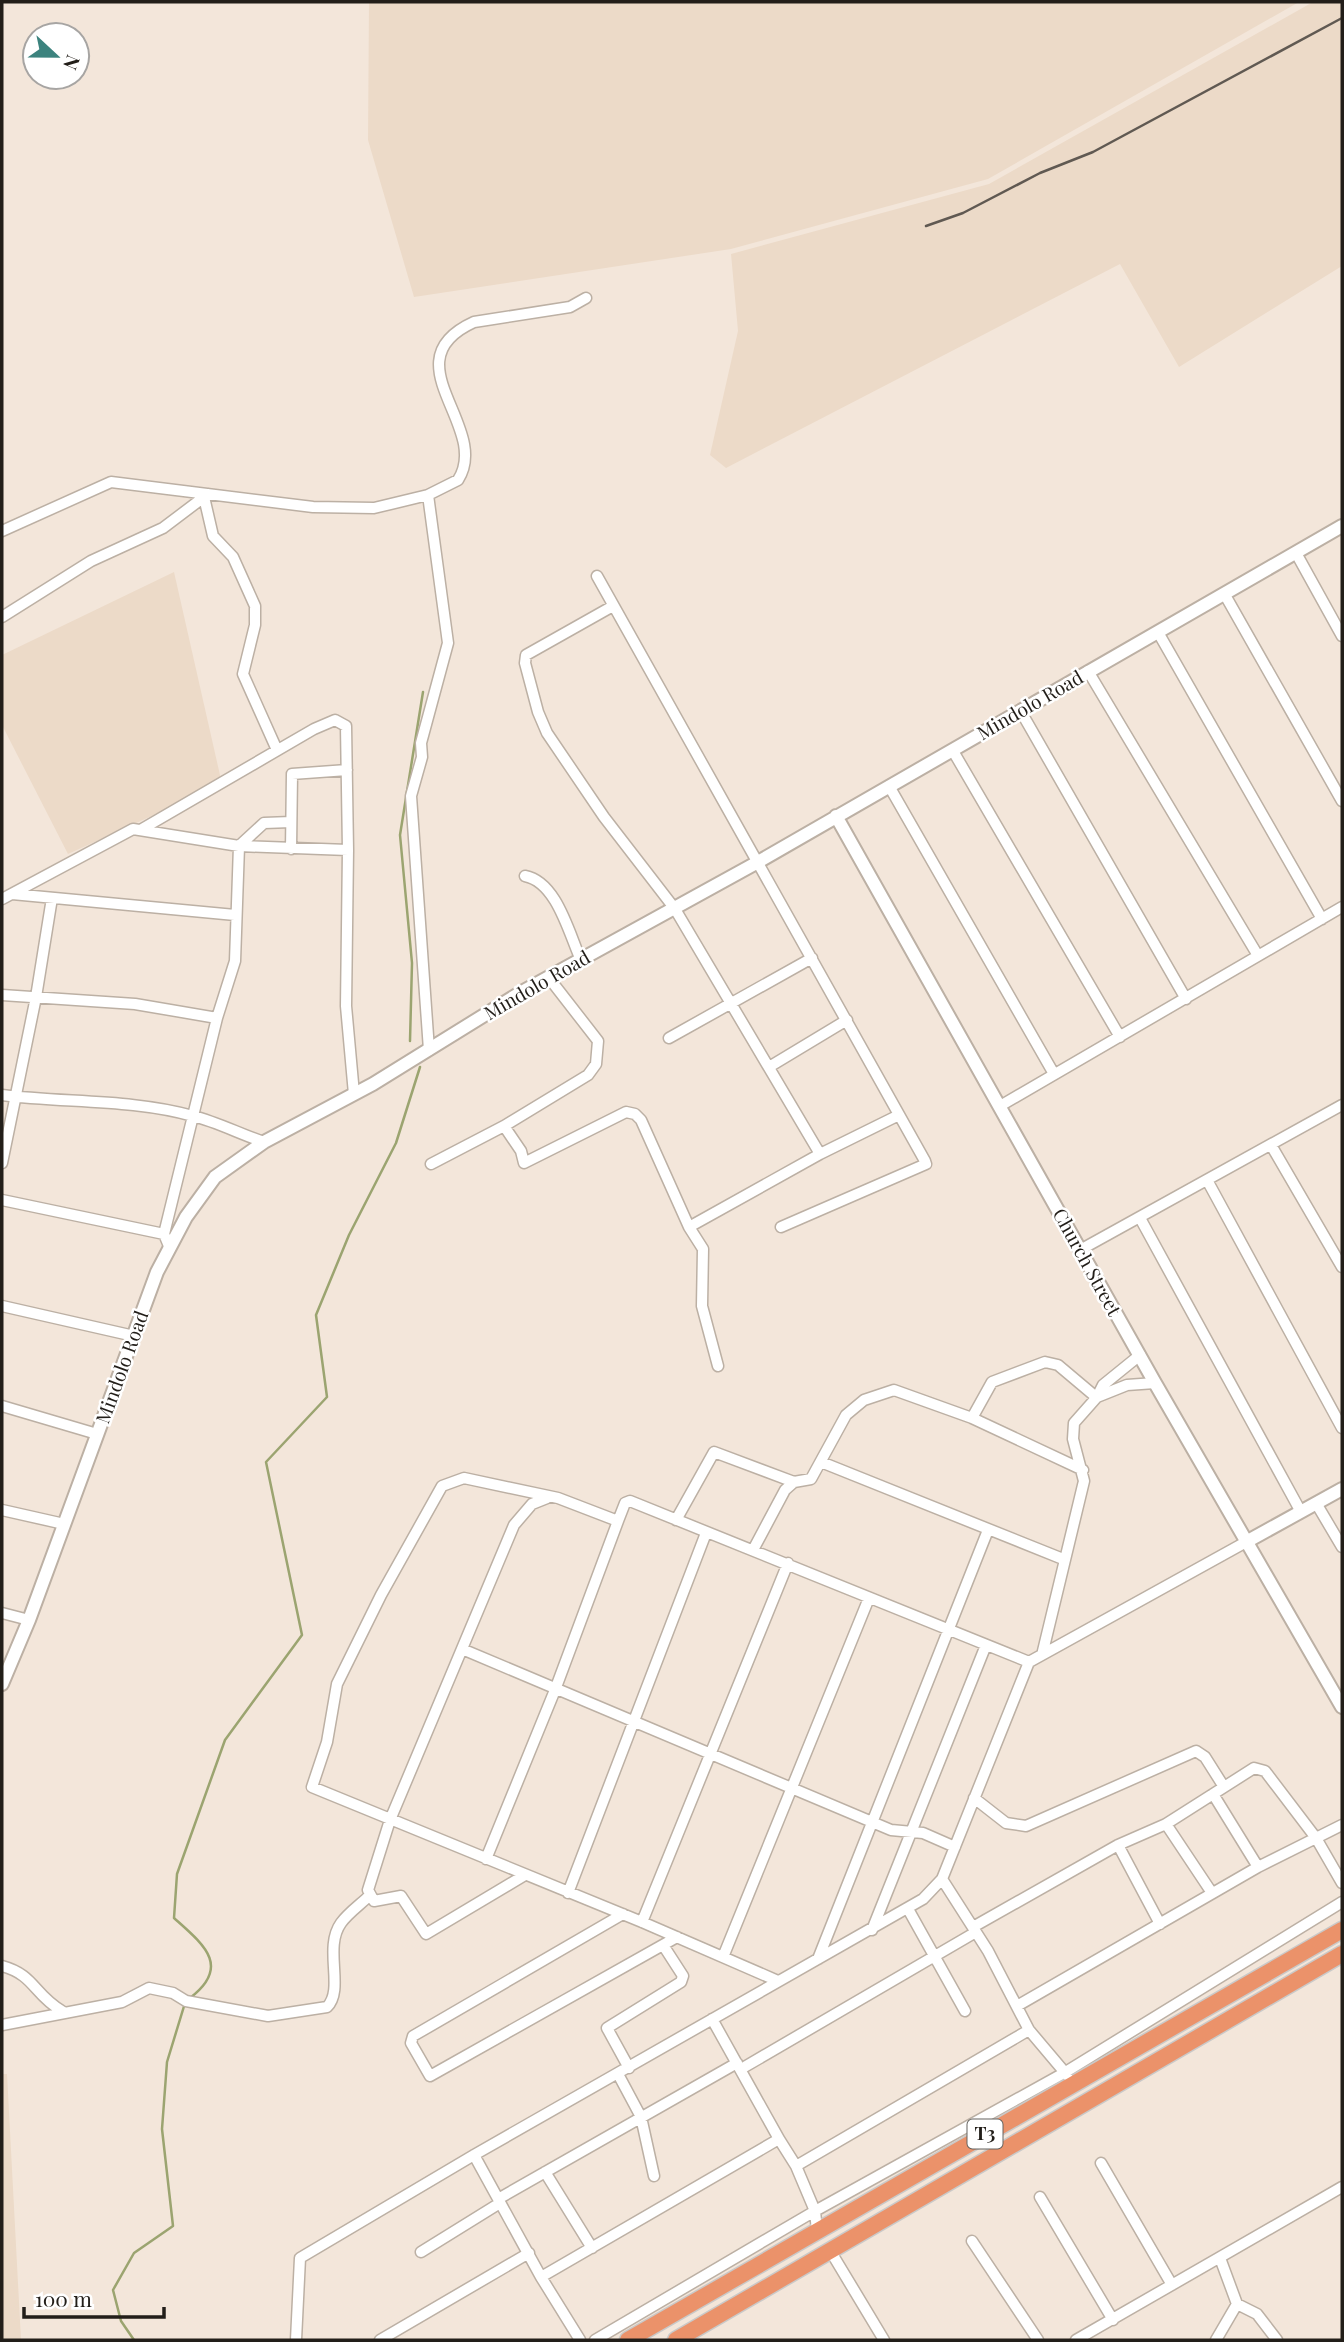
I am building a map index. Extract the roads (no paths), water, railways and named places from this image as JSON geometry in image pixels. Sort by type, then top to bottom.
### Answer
[{"type":"highway","name":"T3","points":[[628,2340],[817,2231],[1070,2077],[1342,1930]]},
{"type":"highway","name":"T3","points":[[676,2340],[1342,1954]]},
{"type":"street","points":[[2,531],[111,482],[206,496],[313,507],[374,508],[428,495],[458,480],[464,463],[460,428],[439,379],[438,366],[448,340],[460,328],[474,322],[570,307],[586,298]]},
{"type":"street","points":[[428,495],[448,643],[421,743],[422,757],[411,796],[429,1050]]},
{"type":"street","points":[[2,617],[91,561],[163,528],[206,496]]},
{"type":"street","points":[[206,496],[213,536],[233,557],[256,606],[255,625],[243,674],[277,750]]},
{"type":"street","name":"Mindolo Road","points":[[2,1684],[29,1620],[134,1336],[166,1240],[215,1177],[264,1142],[354,1094],[549,978],[953,751],[1088,671],[1159,634],[1342,526]]},
{"type":"street","points":[[1296,553],[1342,636]]},
{"type":"street","points":[[597,576],[926,1164],[780,1227]]},
{"type":"street","points":[[1225,595],[1342,800]]},
{"type":"street","points":[[613,606],[526,655],[525,663],[538,712],[547,733],[604,817],[675,909],[820,1154]]},
{"type":"street","points":[[1159,634],[1322,919]]},
{"type":"street","points":[[1088,671],[1257,954]]},
{"type":"street","points":[[1020,710],[1186,999]]},
{"type":"street","points":[[142,829],[314,729],[335,720],[346,726],[348,850],[345,1006],[354,1094]]},
{"type":"street","points":[[953,751],[1120,1037]]},
{"type":"street","points":[[291,849],[292,774],[347,770]]},
{"type":"street","points":[[890,786],[1054,1074]]},
{"type":"street","name":"Church Street","points":[[836,816],[1155,1383],[1342,1707]]},
{"type":"street","points":[[2,1200],[166,1240],[192,1115],[235,961],[239,846],[264,823],[291,822]]},
{"type":"street","points":[[7,896],[125,831],[142,829],[239,846],[348,850]]},
{"type":"street","points":[[525,876],[542,883],[556,904],[581,960]]},
{"type":"street","points":[[7,896],[235,915]]},
{"type":"street","points":[[2,1163],[36,997],[52,898]]},
{"type":"street","points":[[1000,1106],[1186,999],[1257,954],[1342,907]]},
{"type":"street","points":[[669,1038],[812,958]]},
{"type":"street","points":[[431,1164],[504,1126],[587,1075],[596,1064],[598,1041],[549,978]]},
{"type":"street","points":[[2,995],[135,1004],[217,1018]]},
{"type":"street","points":[[769,1067],[847,1020]]},
{"type":"street","points":[[2,1095],[109,1103],[192,1115],[264,1142]]},
{"type":"street","points":[[1080,1250],[1341,1107]]},
{"type":"street","points":[[504,1126],[520,1151],[524,1163],[626,1112],[635,1114],[641,1120],[689,1227],[703,1249],[702,1306],[718,1366]]},
{"type":"street","points":[[689,1227],[820,1154],[899,1115]]},
{"type":"street","points":[[1271,1145],[1342,1267]]},
{"type":"street","points":[[1207,1180],[1342,1428]]},
{"type":"street","points":[[1140,1218],[1301,1512]]},
{"type":"street","points":[[2,1306],[134,1336]]},
{"type":"street","points":[[1043,1651],[1063,1559],[1084,1481],[1072,1432],[1074,1423],[1096,1397],[1102,1385],[1140,1355]]},
{"type":"street","points":[[972,1418],[992,1382],[1005,1374],[1045,1362],[1058,1365],[1096,1397]]},
{"type":"street","points":[[1096,1397],[1127,1385],[1155,1383]]},
{"type":"street","points":[[676,1520],[714,1452],[794,1482],[811,1479],[846,1415],[864,1400],[880,1392],[894,1390],[972,1418],[1083,1470]]},
{"type":"street","points":[[2,1406],[97,1434]]},
{"type":"street","points":[[821,1462],[1063,1559]]},
{"type":"street","points":[[618,1521],[558,1498],[464,1478],[442,1486],[363,1630],[334,1693],[327,1742],[311,1785],[390,1820],[624,1914],[778,1981]]},
{"type":"street","points":[[753,1550],[774,1507],[794,1482]]},
{"type":"street","points":[[296,2340],[300,2258],[474,2155],[923,1899],[942,1879],[1028,1662],[1043,1651],[1342,1489]]},
{"type":"street","points":[[369,1896],[368,1883],[390,1820],[514,1525],[532,1504],[547,1497]]},
{"type":"street","points":[[486,1859],[555,1690],[627,1501],[788,1563],[1028,1662]]},
{"type":"street","points":[[1316,1503],[1342,1547]]},
{"type":"street","points":[[2,1510],[64,1524]]},
{"type":"street","points":[[818,1960],[988,1531]]},
{"type":"street","points":[[568,1893],[706,1532]]},
{"type":"street","points":[[642,1922],[713,1754],[788,1563]]},
{"type":"street","points":[[723,1957],[869,1598]]},
{"type":"street","points":[[2,1613],[29,1620]]},
{"type":"street","points":[[872,1930],[986,1646]]},
{"type":"street","points":[[462,1648],[555,1690],[792,1786],[891,1830],[923,1833],[955,1847]]},
{"type":"street","points":[[974,1798],[1006,1823],[1026,1826],[1196,1751],[1205,1757],[1224,1787]]},
{"type":"street","points":[[421,2252],[545,2172],[936,1955],[1118,1845],[1166,1824],[1248,1771],[1260,1768],[1316,1838],[1342,1883]]},
{"type":"street","points":[[1213,1794],[1258,1867]]},
{"type":"street","points":[[1166,1824],[1212,1893]]},
{"type":"street","points":[[1017,2006],[1258,1867],[1342,1825]]},
{"type":"street","points":[[1118,1845],[1160,1924]]},
{"type":"street","points":[[369,1896],[379,1902],[401,1896],[426,1934],[525,1875]]},
{"type":"street","points":[[942,1879],[975,1929],[1029,2030],[1070,2077]]},
{"type":"street","points":[[2,2025],[62,2011],[122,2002],[149,1987],[173,1993],[186,2001],[268,2016],[327,2007],[334,1995],[332,1952],[335,1935],[341,1922],[369,1896]]},
{"type":"street","points":[[595,2340],[815,2211],[1070,2077],[1342,1902]]},
{"type":"street","points":[[908,1909],[965,2011]]},
{"type":"street","points":[[624,1914],[413,2036],[411,2043],[430,2076],[677,1937]]},
{"type":"street","points":[[629,2068],[607,2028],[681,1982],[683,1976],[663,1945]]},
{"type":"street","points":[[2,1966],[23,1972],[45,2001],[62,2011]]},
{"type":"street","points":[[712,2019],[796,2166],[815,2211],[817,2231]]},
{"type":"street","points":[[796,2166],[1029,2030]]},
{"type":"street","points":[[618,2074],[641,2117],[654,2176]]},
{"type":"street","points":[[541,2277],[779,2138]]},
{"type":"street","points":[[474,2155],[541,2277],[580,2340]]},
{"type":"street","points":[[1101,2163],[1172,2285]]},
{"type":"street","points":[[545,2172],[592,2248]]},
{"type":"street","points":[[1076,2340],[1342,2187]]},
{"type":"street","points":[[1040,2196],[1113,2319]]},
{"type":"street","points":[[972,2241],[1038,2340]]},
{"type":"street","points":[[831,2252],[884,2340]]},
{"type":"street","points":[[380,2340],[529,2253]]},
{"type":"street","points":[[1220,2258],[1237,2304],[1257,2314],[1277,2340]]},
{"type":"street","points":[[1216,2340],[1237,2304]]},
{"type":"waterway","points":[[410,1041],[412,963],[400,835],[423,692]]},
{"type":"waterway","points":[[190,1998],[203,1986],[211,1965],[203,1946],[174,1918],[177,1874],[225,1740],[302,1635],[266,1462],[327,1397],[316,1315],[349,1235],[396,1143],[420,1067]]},
{"type":"waterway","points":[[134,2340],[121,2321],[113,2290],[134,2253],[173,2226],[162,2129],[167,2062],[185,2003]]},
{"type":"railway","points":[[926,226],[963,213],[1040,173],[1093,152],[1342,18]]}]
